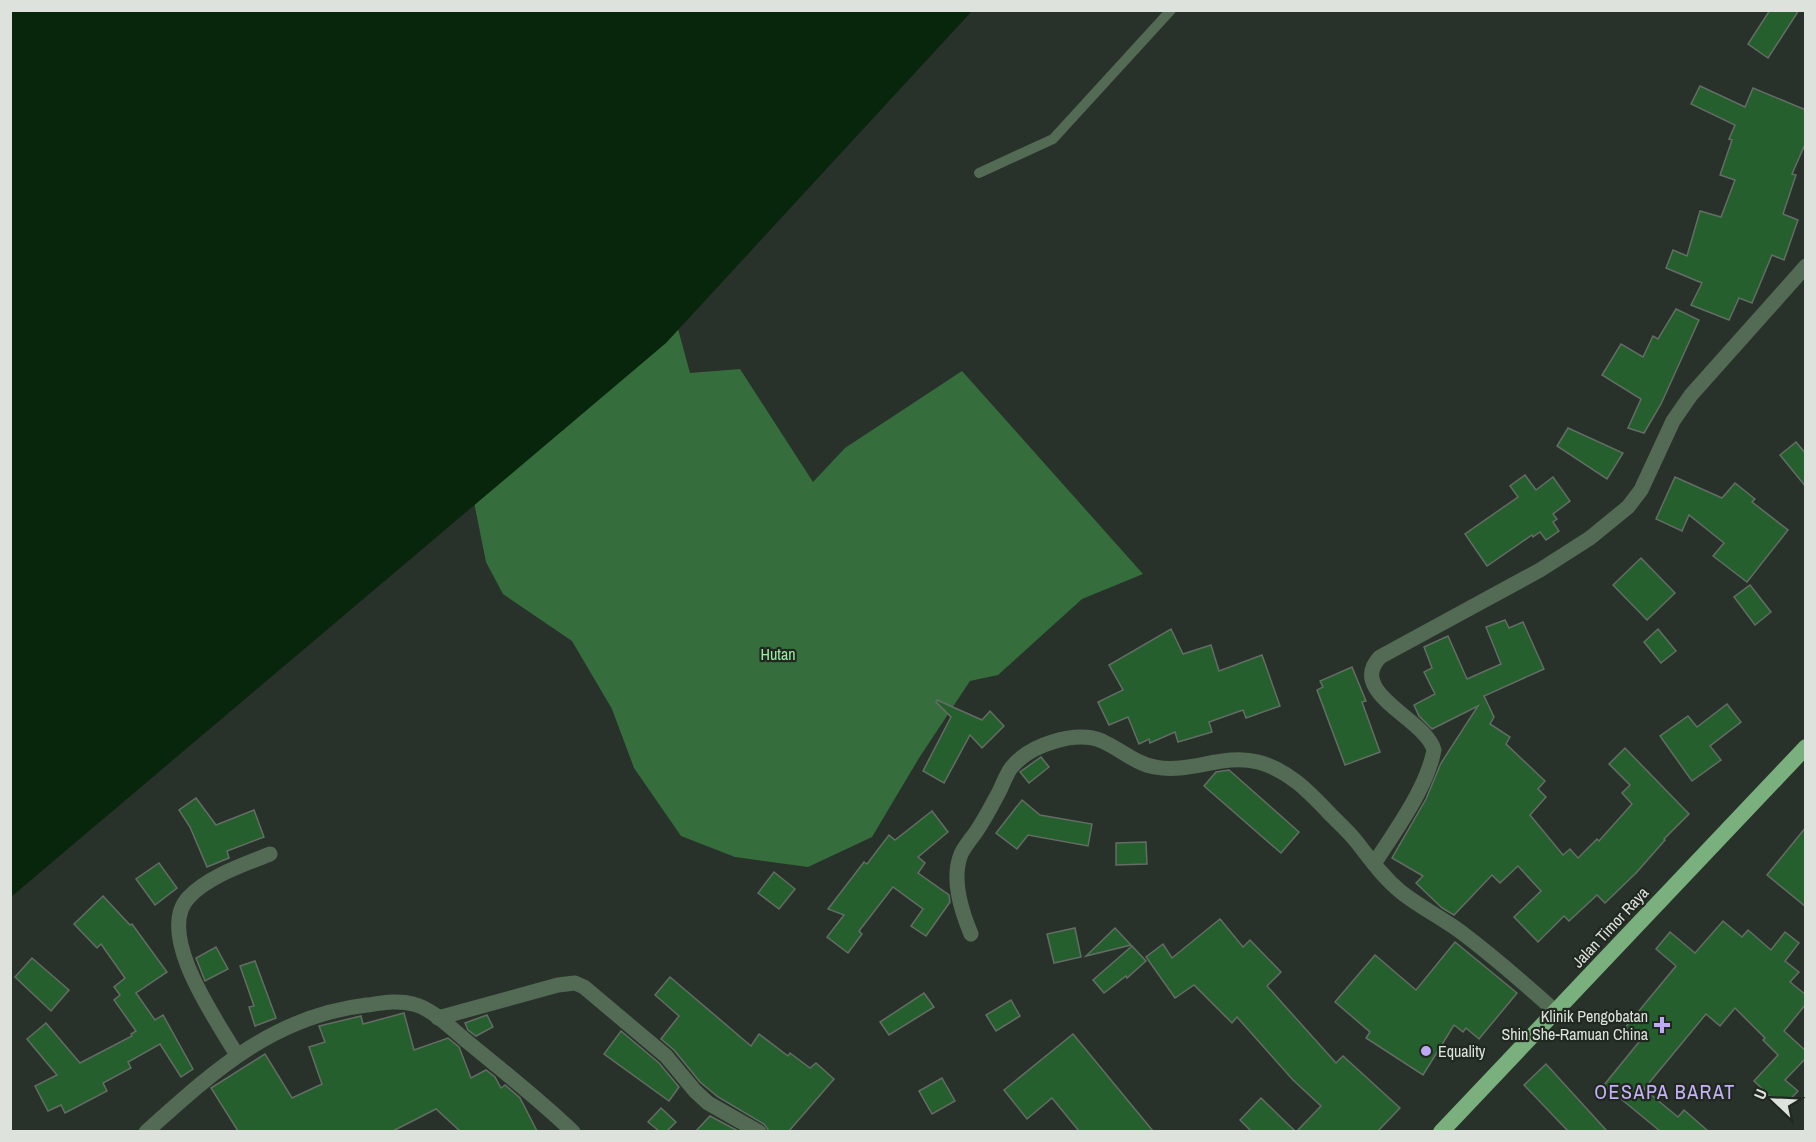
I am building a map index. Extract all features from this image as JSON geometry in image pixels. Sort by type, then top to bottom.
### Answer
[{"type":"highway","name":"Jalan Timor Raya","points":[[1441,1131],[1806,747]]},
{"type":"street","points":[[1374,864],[1404,818],[1429,771],[1434,750],[1428,736],[1383,698],[1375,687],[1371,672],[1374,664],[1380,657],[1540,570],[1590,538],[1628,507],[1641,490],[1673,421],[1691,396],[1806,266]]},
{"type":"street","points":[[971,934],[962,913],[957,870],[962,853],[1011,769],[1020,759],[1044,746],[1076,736],[1086,737],[1101,741],[1154,767],[1185,767],[1234,759],[1259,762],[1291,777],[1303,786],[1402,892],[1461,932],[1556,1011]]},
{"type":"street","points":[[237,1055],[201,994],[181,948],[177,922],[187,898],[202,886],[270,854]]},
{"type":"street","points":[[438,1018],[544,988],[575,983],[584,987],[666,1056],[695,1091],[708,1102],[759,1131]]},
{"type":"street","points":[[146,1131],[237,1055],[278,1030],[310,1017],[344,1008],[397,1002],[415,1004],[438,1018],[502,1068],[573,1131]]},
{"type":"lane","points":[[979,173],[1053,138],[1172,10]]},
{"type":"green space","name":"Hutan","points":[[665,281],[690,373],[740,369],[813,482],[845,448],[962,371],[1143,574],[1082,599],[998,675],[970,681],[919,758],[872,837],[808,867],[735,857],[681,836],[634,768],[612,709],[572,641],[503,594],[486,562],[464,452]]},
{"type":"shaded area","points":[[11,10],[972,11],[666,343],[11,897]]},
{"type":"building","points":[[1770,10],[1799,10],[1768,58],[1748,44]]},
{"type":"building","points":[[1700,86],[1745,107],[1753,88],[1806,110],[1806,142],[1792,174],[1796,175],[1783,214],[1798,220],[1784,260],[1772,255],[1752,303],[1739,298],[1729,320],[1691,305],[1702,283],[1666,268],[1673,250],[1687,256],[1700,211],[1721,217],[1735,180],[1720,175],[1735,125],[1691,104]]},
{"type":"building","points":[[1676,309],[1699,320],[1661,404],[1644,433],[1628,428],[1641,399],[1602,375],[1621,344],[1643,357],[1653,336],[1658,339]]},
{"type":"building","points":[[1568,428],[1623,453],[1607,479],[1557,446]]},
{"type":"building","points":[[1796,442],[1806,454],[1806,487],[1780,455]]},
{"type":"building","points":[[1525,475],[1536,490],[1553,477],[1570,501],[1553,514],[1557,519],[1553,522],[1559,531],[1546,540],[1540,532],[1533,537],[1532,535],[1487,566],[1465,534],[1518,497],[1510,486]]},
{"type":"building","points":[[1675,477],[1722,498],[1735,483],[1755,499],[1752,502],[1788,530],[1747,582],[1713,556],[1724,543],[1689,515],[1682,531],[1656,519]]},
{"type":"building","points":[[1641,558],[1675,593],[1647,620],[1613,585]]},
{"type":"building","points":[[1750,585],[1771,612],[1755,625],[1734,597]]},
{"type":"building","points":[[1505,620],[1509,628],[1523,622],[1544,669],[1484,696],[1494,717],[1490,724],[1510,737],[1506,744],[1545,781],[1538,789],[1546,797],[1530,815],[1563,855],[1570,849],[1578,858],[1597,839],[1599,841],[1632,804],[1622,793],[1630,785],[1609,764],[1625,748],[1689,814],[1664,839],[1637,872],[1605,903],[1597,895],[1569,921],[1564,916],[1538,942],[1514,917],[1541,891],[1518,866],[1500,883],[1492,875],[1454,915],[1442,908],[1416,883],[1423,876],[1392,858],[1426,799],[1441,763],[1478,706],[1432,729],[1419,716],[1414,705],[1435,694],[1424,672],[1432,668],[1424,647],[1448,636],[1467,679],[1501,664],[1486,627]]},
{"type":"building","points":[[1171,629],[1183,654],[1211,645],[1219,671],[1262,655],[1280,706],[1246,718],[1243,710],[1209,722],[1212,732],[1178,742],[1175,732],[1150,743],[1149,739],[1139,744],[1128,717],[1109,725],[1098,702],[1123,690],[1109,665]]},
{"type":"building","points":[[1658,629],[1676,651],[1661,663],[1644,642]]},
{"type":"building","points":[[1352,667],[1366,701],[1362,702],[1380,752],[1345,765],[1317,690],[1323,687],[1320,681]]},
{"type":"building","points":[[937,700],[982,720],[990,711],[1004,726],[982,748],[970,735],[944,783],[923,771],[951,717],[936,702]]},
{"type":"building","points":[[1727,704],[1741,722],[1710,746],[1721,760],[1692,781],[1660,736],[1688,716],[1697,727]]},
{"type":"building","points":[[1041,757],[1049,767],[1029,783],[1020,772]]},
{"type":"building","points":[[1229,770],[1299,832],[1281,853],[1204,786],[1216,772]]},
{"type":"building","points":[[196,798],[216,825],[254,810],[264,837],[227,851],[229,858],[207,867],[190,827],[179,810]]},
{"type":"building","points":[[1022,800],[1040,815],[1092,824],[1088,846],[1028,835],[1017,849],[996,833]]},
{"type":"building","points":[[932,811],[948,832],[918,857],[925,863],[918,873],[949,895],[950,902],[926,936],[911,926],[923,909],[893,887],[859,931],[862,934],[848,953],[827,937],[844,915],[828,909],[864,862],[867,864],[889,835],[895,840]]},
{"type":"building","points":[[1806,827],[1806,907],[1767,875]]},
{"type":"building","points":[[1146,842],[1147,864],[1116,865],[1116,843]]},
{"type":"building","points":[[159,863],[177,888],[155,905],[136,879]]},
{"type":"building","points":[[774,872],[795,889],[779,909],[758,893]]},
{"type":"building","points":[[103,896],[130,925],[132,924],[167,972],[136,993],[155,1020],[163,1015],[193,1069],[181,1077],[160,1044],[128,1062],[131,1068],[103,1083],[107,1091],[65,1113],[61,1105],[48,1111],[35,1086],[57,1075],[27,1039],[46,1023],[80,1063],[132,1036],[131,1034],[136,1031],[114,1000],[120,995],[114,987],[125,978],[101,944],[97,948],[74,924]]},
{"type":"building","points":[[1220,919],[1243,947],[1250,940],[1281,972],[1267,986],[1336,1063],[1343,1056],[1400,1108],[1378,1131],[1297,1131],[1321,1106],[1293,1080],[1237,1017],[1232,1023],[1194,985],[1175,998],[1146,957],[1163,944],[1172,958]]},
{"type":"building","points":[[1723,921],[1742,937],[1748,930],[1771,950],[1785,932],[1799,943],[1785,961],[1799,972],[1790,982],[1806,995],[1806,1004],[1784,1031],[1806,1051],[1806,1058],[1785,1080],[1798,1091],[1782,1108],[1754,1081],[1778,1055],[1763,1040],[1765,1038],[1735,1008],[1720,1026],[1706,1014],[1644,1089],[1678,1117],[1684,1110],[1708,1131],[1660,1131],[1604,1085],[1639,1042],[1624,1029],[1676,966],[1656,949],[1670,932],[1695,953]]},
{"type":"building","points":[[1075,928],[1081,957],[1054,963],[1047,934]]},
{"type":"building","points":[[1115,928],[1131,945],[1086,956]]},
{"type":"building","points":[[1455,942],[1517,993],[1479,1039],[1466,1028],[1463,1032],[1454,1025],[1423,1075],[1366,1038],[1370,1032],[1335,1002],[1375,955],[1416,990]]},
{"type":"building","points":[[1132,946],[1146,961],[1127,978],[1126,976],[1104,993],[1093,980]]},
{"type":"building","points":[[216,947],[228,969],[205,981],[196,958]]},
{"type":"building","points":[[32,958],[69,990],[51,1011],[15,977]]},
{"type":"building","points":[[255,961],[276,1018],[255,1026],[249,1007],[254,1006],[240,966]]},
{"type":"building","points":[[670,977],[751,1046],[759,1034],[788,1056],[790,1053],[810,1068],[816,1063],[834,1079],[789,1131],[769,1131],[764,1124],[718,1097],[700,1082],[674,1050],[661,1039],[679,1016],[655,995]]},
{"type":"building","points":[[924,993],[934,1007],[889,1035],[880,1022]]},
{"type":"building","points":[[1011,1000],[1020,1016],[996,1031],[986,1015]]},
{"type":"building","points":[[404,1013],[414,1050],[448,1038],[459,1047],[471,1078],[486,1070],[495,1077],[501,1088],[505,1085],[520,1098],[537,1131],[460,1131],[436,1109],[393,1131],[238,1131],[211,1088],[265,1054],[292,1098],[322,1084],[309,1047],[325,1042],[319,1026],[361,1016],[363,1024]]},
{"type":"building","points":[[487,1015],[493,1027],[476,1036],[468,1030],[465,1023]]},
{"type":"building","points":[[621,1031],[659,1063],[679,1087],[669,1101],[604,1054]]},
{"type":"building","points":[[1073,1034],[1153,1131],[1079,1131],[1052,1098],[1027,1119],[1004,1090]]},
{"type":"building","points":[[1546,1064],[1607,1131],[1568,1131],[1524,1085]]},
{"type":"building","points":[[942,1078],[955,1101],[932,1114],[919,1091]]},
{"type":"building","points":[[1261,1098],[1295,1131],[1251,1131],[1240,1120]]},
{"type":"building","points":[[661,1108],[676,1122],[667,1131],[659,1131],[648,1122]]},
{"type":"building","points":[[710,1116],[738,1131],[696,1131]]},
{"type":"place","name":"Klinik Pengobatan Shin She-Ramuan China","points":[[1662,1025]]},
{"type":"place","name":"Equality","points":[[1426,1051]]},
{"type":"district","name":"OESAPA BARAT","points":[[1665,1092]]}]
